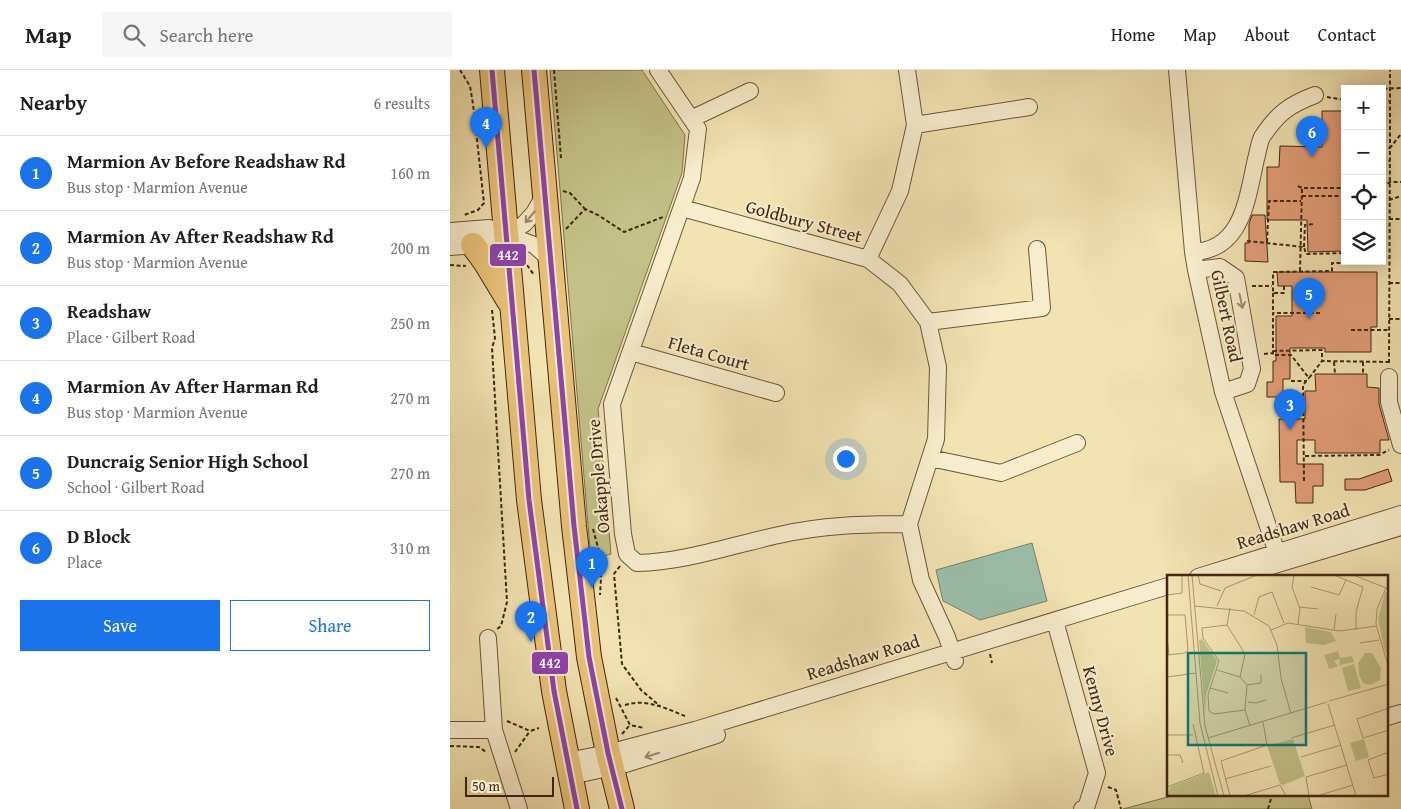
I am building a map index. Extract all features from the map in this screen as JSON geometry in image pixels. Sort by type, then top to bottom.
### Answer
[{"type":"highway","points":[[492,70],[506,234],[503,309],[552,673],[578,809]]},
{"type":"highway","points":[[534,70],[554,187],[552,262],[574,526],[589,657],[610,761],[622,809]]},
{"type":"highway","points":[[465,241],[486,263],[503,309]]},
{"type":"street","name":"Oakapple Drive","points":[[658,70],[698,130],[692,178],[612,404],[623,534],[627,554],[636,563],[660,563],[782,534],[854,524],[909,524]]},
{"type":"street","points":[[868,259],[900,191],[914,125],[907,70]]},
{"type":"street","name":"Gilbert Road","points":[[1177,70],[1196,270],[1223,392],[1278,557]]},
{"type":"street","points":[[691,119],[750,91]]},
{"type":"street","points":[[1193,252],[1214,249],[1229,237],[1241,219],[1261,139],[1286,108],[1315,95]]},
{"type":"street","points":[[914,125],[1029,106]]},
{"type":"street","points":[[465,241],[496,210],[500,174]]},
{"type":"street","points":[[450,231],[465,241],[490,244],[524,224],[554,187]]},
{"type":"street","name":"Goldbury Street","points":[[682,208],[868,259],[900,284],[928,322],[938,367],[936,439],[909,524],[921,580],[953,656]]},
{"type":"street","points":[[506,234],[534,246],[552,262]]},
{"type":"street","points":[[928,322],[1042,308],[1038,249]]},
{"type":"street","points":[[1196,270],[1220,267],[1236,278],[1252,369],[1247,384],[1223,392]]},
{"type":"street","name":"Fleta Court","points":[[631,352],[776,393]]},
{"type":"street","points":[[1389,370],[1389,402],[1400,442]]},
{"type":"street","points":[[930,458],[1001,473],[1076,443]]},
{"type":"street","name":"Readshaw Road","points":[[1237,575],[1278,557],[1401,514]]},
{"type":"street","name":"Readshaw Road","points":[[1202,575],[1401,526]]},
{"type":"street","name":"Readshaw Road","points":[[1057,626],[1167,586]]},
{"type":"street","name":"Readshaw Road","points":[[569,769],[610,761],[695,730],[1057,626],[1167,597]]},
{"type":"street","name":"Kenny Drive","points":[[1057,626],[1097,773],[1086,808],[1082,809]]},
{"type":"street","points":[[488,638],[493,723],[519,809]]},
{"type":"street","points":[[1388,717],[1401,713]]},
{"type":"street","points":[[450,730],[493,723]]},
{"type":"path","points":[[450,266],[465,241],[478,210],[484,203],[470,86],[460,70]]},
{"type":"path","points":[[554,70],[561,163]]},
{"type":"path","points":[[1322,362],[1363,362],[1389,370],[1390,70]]},
{"type":"path","points":[[1386,88],[1401,88]]},
{"type":"path","points":[[1315,95],[1341,99]]},
{"type":"path","points":[[1390,148],[1401,134]]},
{"type":"path","points":[[1386,184],[1390,182],[1401,182]]},
{"type":"path","points":[[1298,186],[1302,188],[1341,188]]},
{"type":"path","points":[[554,187],[570,193],[585,209],[624,232],[649,224],[682,208]]},
{"type":"path","points":[[1300,271],[1302,188]]},
{"type":"path","points":[[1302,196],[1341,196]]},
{"type":"path","points":[[1389,200],[1401,196]]},
{"type":"path","points":[[1267,242],[1269,201],[1302,201]]},
{"type":"path","points":[[566,229],[585,209]]},
{"type":"path","points":[[1389,219],[1401,219]]},
{"type":"path","points":[[565,220],[567,236]]},
{"type":"path","points":[[1314,224],[1305,224],[1304,247],[1306,254],[1341,253]]},
{"type":"path","points":[[1246,241],[1304,247]]},
{"type":"path","points":[[1273,352],[1273,272],[1332,271],[1332,263],[1389,263]]},
{"type":"path","points":[[1389,283],[1401,283]]},
{"type":"path","points":[[1247,286],[1273,286]]},
{"type":"path","points":[[1273,293],[1284,293],[1284,286]]},
{"type":"path","points":[[488,638],[501,626],[507,602],[492,348],[503,309]]},
{"type":"path","points":[[1273,313],[1320,313]]},
{"type":"path","points":[[1389,320],[1401,320]]},
{"type":"path","points":[[1351,330],[1389,330]]},
{"type":"path","points":[[1261,354],[1322,350],[1322,362],[1303,385],[1304,481]]},
{"type":"path","points":[[1273,352],[1291,355],[1309,378]]},
{"type":"path","points":[[1334,362],[1335,374]]},
{"type":"path","points":[[1363,362],[1363,374]]},
{"type":"path","points":[[1291,381],[1307,381]]},
{"type":"path","points":[[1304,456],[1379,455],[1400,442]]},
{"type":"path","points":[[592,523],[602,562],[600,596]]},
{"type":"path","points":[[627,554],[614,574],[622,664],[642,690],[660,706]]},
{"type":"path","points":[[612,690],[630,725]]},
{"type":"path","points":[[625,705],[635,702],[660,706],[687,717]]},
{"type":"path","points":[[493,723],[530,731],[539,728]]},
{"type":"path","points":[[1094,782],[1116,790],[1121,809]]},
{"type":"path","points":[[1268,809],[1272,796]]},
{"type":"shaded area","points":[[550,70],[642,70],[685,135],[682,173],[598,409],[611,554],[591,560]]},
{"type":"shaded area","points":[[1032,543],[1047,601],[980,620],[943,601],[936,570]]},
{"type":"shaded area","points":[[1171,796],[1308,796],[1312,809],[1123,809]]},
{"type":"building","points":[[1322,111],[1341,111],[1341,251],[1308,252],[1307,220],[1267,220],[1267,167],[1279,167],[1280,146],[1322,147]]},
{"type":"building","points":[[1252,215],[1265,215],[1268,262],[1245,261],[1245,243],[1249,243],[1249,224]]},
{"type":"building","points":[[1277,272],[1377,272],[1377,327],[1371,327],[1371,352],[1325,352],[1325,348],[1290,348],[1290,379],[1283,379],[1283,397],[1267,397],[1267,382],[1273,382],[1273,361],[1276,361],[1276,316],[1292,316],[1292,286],[1278,286]]},
{"type":"building","points":[[1315,374],[1367,374],[1367,387],[1379,388],[1379,404],[1389,440],[1380,440],[1380,453],[1315,453],[1315,440],[1297,440],[1297,464],[1323,464],[1323,486],[1313,486],[1313,503],[1296,503],[1295,482],[1280,482],[1279,419],[1305,419],[1305,391],[1316,391]]},
{"type":"building","points":[[1388,469],[1392,481],[1365,490],[1345,490],[1345,479],[1359,479]]},
{"type":"transit line","name":"442","points":[[492,70],[529,500],[554,691],[577,809]]},
{"type":"transit line","name":"442","points":[[534,70],[574,526],[589,657],[608,753],[622,809]]},
{"type":"place","name":"Marmion Av After Harman Rd","points":[[486,148]]},
{"type":"place","name":"D Block","points":[[1312,157]]},
{"type":"place","name":"Duncraig Senior High School","points":[[1309,319]]},
{"type":"place","name":"Readshaw","points":[[1290,430]]},
{"type":"place","name":"Marmion Av Before Readshaw Rd","points":[[592,588]]},
{"type":"place","name":"Marmion Av After Readshaw Rd","points":[[531,642]]}]
